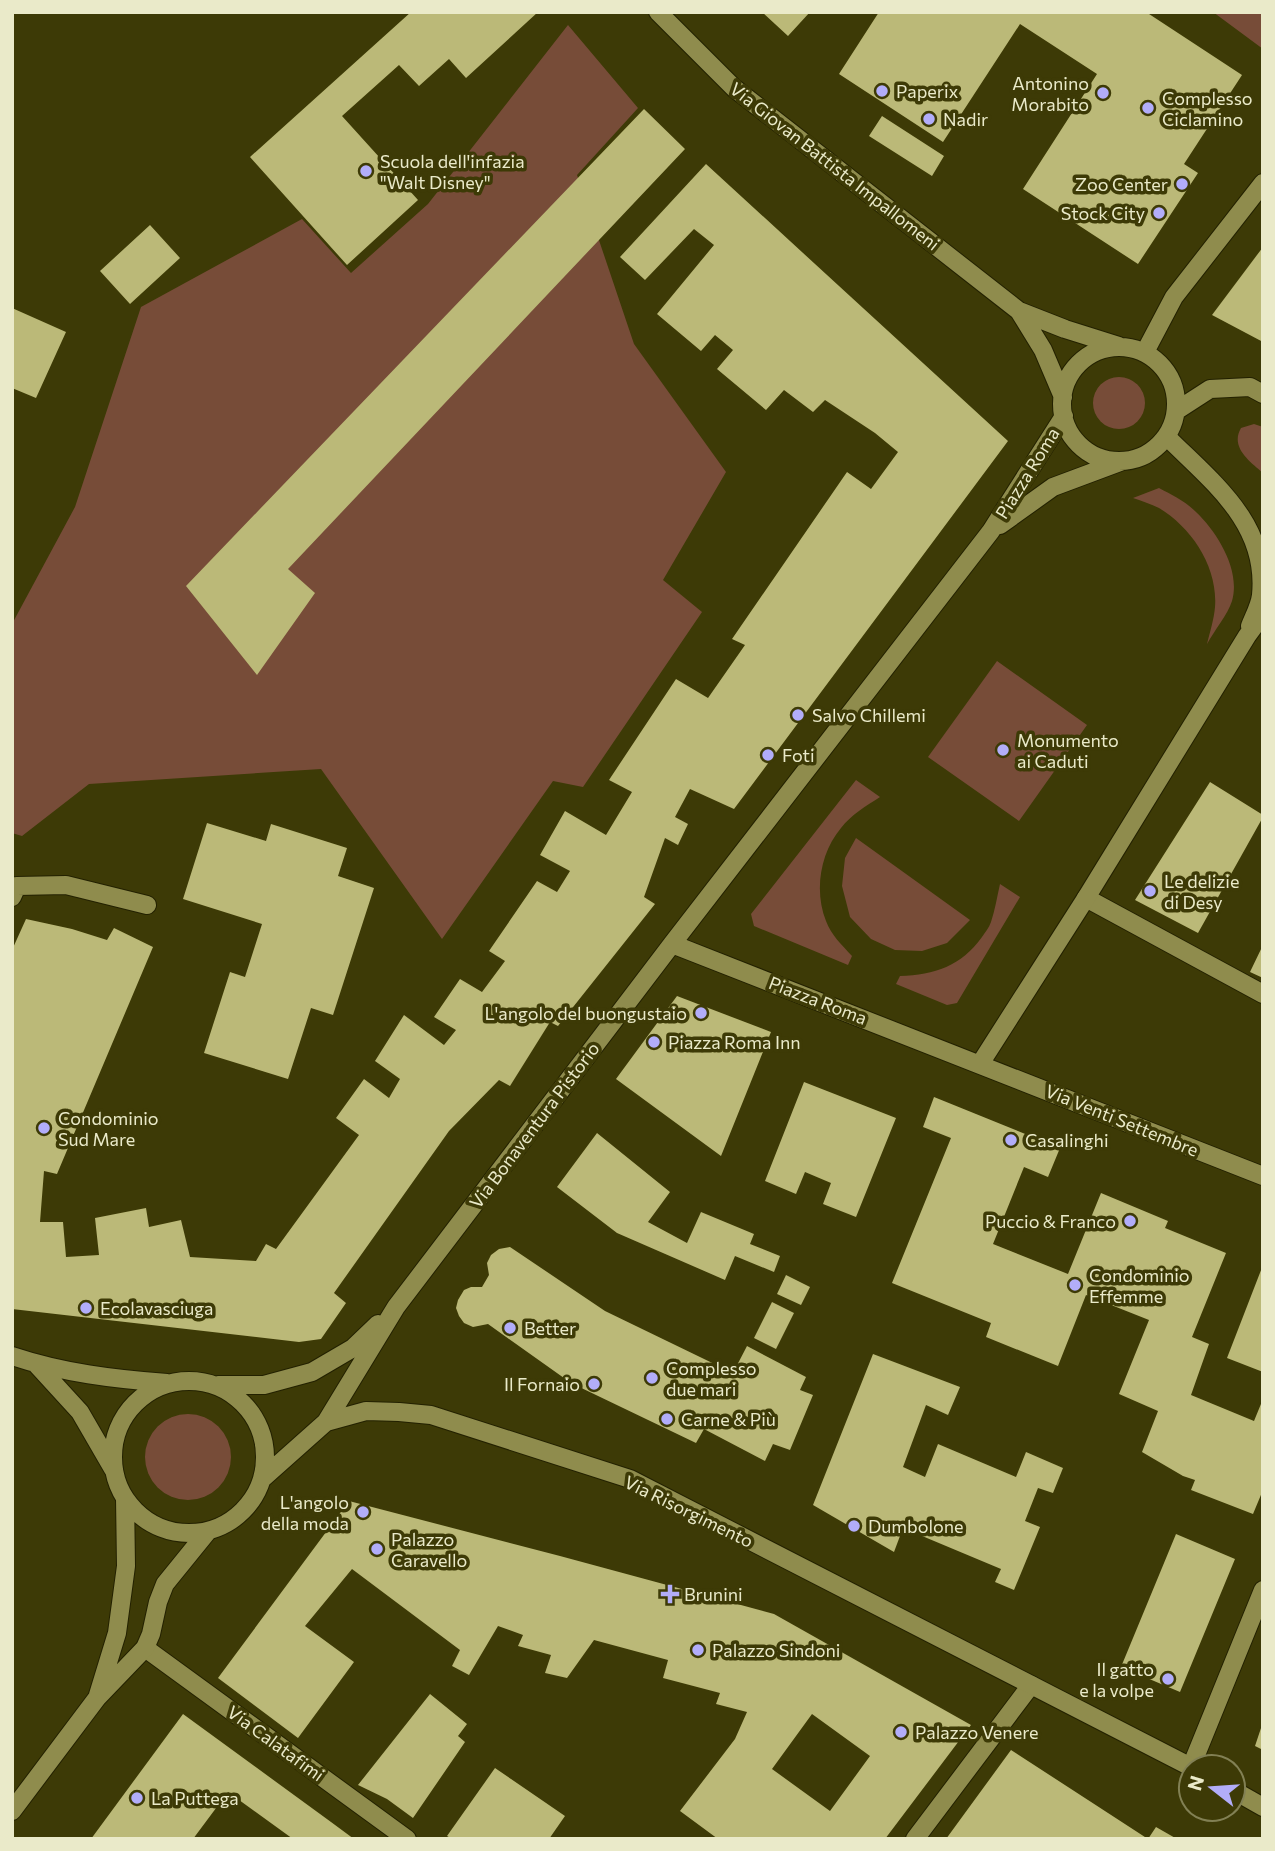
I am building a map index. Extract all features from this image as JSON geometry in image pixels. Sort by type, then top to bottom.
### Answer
[{"type":"street","name":"Via Giovan Battista Impallomeni","points":[[658,12],[734,88],[1019,311],[1119,346]]},
{"type":"street","points":[[1145,352],[1174,298],[1263,183]]},
{"type":"street","name":"Via Giovan Battista Impallomeni","points":[[1019,311],[1043,350],[1063,397]]},
{"type":"street","points":[[1119,346],[1145,352],[1160,363],[1170,377],[1176,411],[1210,389],[1250,387],[1263,394]]},
{"type":"street","name":"Piazza Roma","points":[[1119,346],[1102,349],[1075,366],[1063,397],[1063,416],[1069,432],[1092,454],[1108,460],[1124,461]]},
{"type":"street","name":"Piazza Roma","points":[[991,531],[1054,487],[1140,457],[1155,449],[1166,436],[1176,411]]},
{"type":"street","name":"Piazza Roma","points":[[980,1064],[673,944],[991,531],[1063,416]]},
{"type":"street","points":[[1166,436],[1228,498],[1252,533],[1261,564],[1261,597],[1247,636]]},
{"type":"street","points":[[980,1064],[1263,614]]},
{"type":"street","points":[[12,897],[17,886],[66,885],[147,905]]},
{"type":"street","points":[[1086,898],[1263,994]]},
{"type":"street","name":"Via Bonaventura Pistorio","points":[[326,1422],[396,1307],[673,944]]},
{"type":"street","name":"Via Venti Settembre","points":[[980,1064],[1263,1176]]},
{"type":"street","name":"Via Bonaventura Pistorio","points":[[216,1385],[264,1385],[312,1372],[353,1348],[396,1307]]},
{"type":"street","points":[[12,1356],[37,1365],[100,1377],[167,1383],[192,1380],[216,1385],[241,1400],[258,1423],[265,1450],[262,1479],[250,1502],[231,1520],[208,1531],[184,1533],[161,1528],[140,1516],[125,1498],[114,1472],[80,1412],[37,1365]]},
{"type":"street","points":[[114,1472],[114,1444],[124,1418],[142,1397],[167,1383]]},
{"type":"street","name":"Via Risorgimento","points":[[262,1479],[326,1422],[366,1412],[431,1415],[629,1479],[1177,1760]]},
{"type":"street","points":[[97,1698],[119,1619],[126,1566],[125,1498]]},
{"type":"street","points":[[12,1811],[97,1698],[145,1648],[165,1584],[208,1531]]},
{"type":"street","points":[[1197,1753],[1263,1590]]},
{"type":"street","name":"Via Calatafimi","points":[[145,1648],[407,1839]]},
{"type":"street","points":[[915,1839],[1031,1685]]},
{"type":"street","points":[[1247,1798],[1263,1807]]},
{"type":"shaded area","points":[[1213,12],[1263,12],[1263,49]]},
{"type":"shaded area","points":[[568,25],[638,108],[577,175],[634,344],[726,472],[663,580],[702,612],[583,787],[553,781],[442,939],[321,769],[89,784],[22,836],[12,833],[12,624],[75,507],[141,307],[302,219],[351,273],[428,204]]},
{"type":"shaded area","points":[[1119,377],[1129,379],[1137,385],[1143,393],[1143,413],[1137,421],[1129,427],[1119,429],[1109,427],[1101,421],[1095,413],[1093,403],[1095,393],[1101,385],[1109,379]]},
{"type":"shaded area","points":[[1254,424],[1263,427],[1263,473],[1239,447],[1238,435],[1241,428]]},
{"type":"shaded area","points":[[1159,488],[1178,498],[1204,520],[1219,541],[1230,564],[1234,589],[1232,601],[1207,644],[1213,621],[1215,592],[1207,563],[1192,538],[1171,516],[1133,498]]},
{"type":"shaded area","points":[[997,661],[1087,725],[1019,821],[928,757]]},
{"type":"shaded area","points":[[856,780],[880,797],[849,819],[834,838],[824,861],[820,885],[822,909],[828,926],[852,956],[848,965],[754,926],[751,914]]},
{"type":"shaded area","points":[[856,838],[970,920],[947,943],[922,951],[895,950],[871,939],[850,917],[842,886],[845,858]]},
{"type":"shaded area","points":[[1000,884],[1020,897],[957,1003],[947,1005],[896,984],[900,976],[925,974],[946,967],[974,947],[990,924]]},
{"type":"shaded area","points":[[188,1414],[205,1417],[224,1433],[231,1457],[228,1474],[212,1493],[188,1500],[171,1497],[152,1481],[145,1457],[148,1440],[164,1421]]},
{"type":"building","points":[[411,12],[538,12],[466,78],[449,59],[419,86],[399,65],[342,116],[418,200],[347,265],[250,157]]},
{"type":"building","points":[[762,12],[810,12],[788,36]]},
{"type":"building","name":"Complesso Ciclamino","points":[[879,12],[1146,12],[1242,75],[1184,164],[1198,173],[1138,264],[1023,189],[1097,74],[1020,24],[943,142],[839,74]]},
{"type":"building","points":[[644,109],[685,149],[288,569],[315,593],[257,675],[186,586]]},
{"type":"building","points":[[882,116],[944,156],[932,176],[869,136]]},
{"type":"building","points":[[706,164],[1008,441],[734,809],[690,789],[675,817],[688,824],[678,845],[665,838],[644,897],[655,904],[558,1026],[550,1022],[510,1086],[499,1080],[449,1131],[334,1293],[346,1303],[321,1339],[299,1342],[12,1309],[12,950],[26,919],[107,940],[114,928],[153,947],[57,1174],[44,1171],[40,1222],[63,1222],[66,1257],[99,1255],[95,1218],[146,1208],[149,1227],[181,1220],[190,1257],[256,1261],[266,1244],[276,1249],[359,1135],[336,1118],[364,1079],[389,1098],[400,1079],[375,1061],[404,1015],[444,1045],[456,1030],[434,1017],[460,979],[482,992],[505,961],[489,951],[537,881],[557,892],[570,871],[540,855],[565,811],[606,835],[632,792],[609,780],[676,679],[708,698],[745,645],[732,639],[847,472],[871,489],[898,452],[875,433],[825,400],[813,412],[784,390],[766,410],[717,369],[733,350],[715,335],[701,351],[657,314],[714,245],[694,229],[645,280],[620,257]]},
{"type":"building","points":[[150,225],[180,258],[130,304],[100,271]]},
{"type":"building","points":[[1263,247],[1263,342],[1212,315]]},
{"type":"building","points":[[12,308],[66,332],[36,398],[12,388]]},
{"type":"building","points":[[1210,782],[1263,817],[1198,933],[1135,900]]},
{"type":"building","points":[[207,823],[266,841],[271,824],[347,848],[338,876],[374,888],[333,1015],[311,1008],[288,1079],[204,1053],[230,972],[245,977],[262,924],[183,899]]},
{"type":"building","points":[[1263,945],[1263,978],[1250,972]]},
{"type":"building","points":[[677,996],[771,1032],[721,1156],[616,1079]]},
{"type":"building","points":[[804,1082],[896,1118],[856,1217],[823,1204],[831,1183],[805,1172],[796,1194],[765,1181]]},
{"type":"building","points":[[934,1097],[1060,1148],[1048,1177],[1024,1167],[993,1244],[1068,1274],[1101,1193],[1168,1221],[1165,1228],[1226,1253],[1192,1337],[1209,1344],[1191,1395],[1254,1421],[1263,1399],[1263,1490],[1253,1514],[1191,1490],[1195,1480],[1142,1452],[1158,1411],[1119,1394],[1149,1320],[1086,1295],[1058,1366],[986,1337],[991,1323],[892,1283],[951,1138],[923,1127]]},
{"type":"building","points":[[597,1133],[670,1192],[648,1222],[687,1243],[701,1212],[754,1234],[750,1244],[780,1256],[774,1272],[735,1256],[725,1280],[617,1233],[557,1187]]},
{"type":"building","points":[[510,1247],[605,1311],[733,1373],[747,1346],[806,1377],[800,1390],[813,1395],[790,1450],[773,1444],[765,1461],[704,1429],[696,1443],[571,1383],[488,1324],[473,1327],[464,1323],[456,1308],[464,1290],[482,1287],[489,1275],[487,1263],[491,1255],[499,1249]]},
{"type":"building","points":[[1263,1265],[1263,1372],[1227,1358]]},
{"type":"building","points":[[786,1275],[810,1287],[801,1305],[777,1294]]},
{"type":"building","points":[[772,1302],[794,1313],[776,1349],[754,1338]]},
{"type":"building","points":[[873,1354],[960,1387],[948,1415],[926,1405],[903,1467],[925,1477],[938,1444],[1016,1477],[1026,1452],[1063,1468],[1053,1493],[1038,1488],[1025,1521],[1040,1527],[1014,1590],[995,1582],[1001,1569],[903,1528],[894,1552],[813,1505]]},
{"type":"building","points":[[349,1501],[774,1614],[971,1725],[885,1839],[718,1839],[680,1811],[735,1739],[747,1712],[716,1704],[720,1693],[663,1678],[668,1660],[594,1640],[567,1678],[545,1673],[551,1655],[518,1646],[523,1635],[498,1626],[469,1675],[452,1666],[460,1650],[352,1569],[305,1626],[354,1662],[298,1738],[218,1678]],"holes":[[[812,1714],[870,1756],[830,1811],[772,1769]]]},
{"type":"building","points":[[1176,1534],[1235,1559],[1180,1692],[1121,1667]]},
{"type":"building","points":[[430,1694],[467,1724],[458,1736],[465,1742],[413,1818],[387,1799],[358,1785]]},
{"type":"building","points":[[183,1714],[354,1839],[293,1839],[228,1792],[193,1839],[91,1839]]},
{"type":"building","points":[[1263,1725],[1263,1750],[1255,1746]]},
{"type":"building","points":[[1011,1750],[1088,1800],[1148,1839],[946,1839]]},
{"type":"building","points":[[495,1768],[565,1816],[549,1839],[452,1839],[447,1836]]},
{"type":"building","points":[[1156,1827],[1177,1839],[1148,1839]]},
{"type":"place","name":"Paperix","points":[[882,91]]},
{"type":"place","name":"Antonino Morabito","points":[[1103,93]]},
{"type":"place","name":"Complesso Ciclamino","points":[[1148,108]]},
{"type":"place","name":"Nadir","points":[[929,119]]},
{"type":"place","name":"Scuola dell'infazia \"Walt Disney\"","points":[[366,171]]},
{"type":"place","name":"Zoo Center","points":[[1182,184]]},
{"type":"place","name":"Stock City","points":[[1159,213]]},
{"type":"place","name":"Salvo Chillemi","points":[[798,715]]},
{"type":"place","name":"Monumento ai Caduti","points":[[1003,750]]},
{"type":"place","name":"Foti","points":[[768,755]]},
{"type":"place","name":"Le delizie di Desy","points":[[1150,891]]},
{"type":"place","name":"L'angolo del buongustaio","points":[[701,1013]]},
{"type":"place","name":"Piazza Roma Inn","points":[[654,1042]]},
{"type":"place","name":"Condominio Sud Mare","points":[[44,1128]]},
{"type":"place","name":"Casalinghi","points":[[1011,1140]]},
{"type":"place","name":"Puccio & Franco","points":[[1130,1221]]},
{"type":"place","name":"Condominio Effemme","points":[[1075,1285]]},
{"type":"place","name":"Ecolavasciuga","points":[[86,1308]]},
{"type":"place","name":"Better","points":[[510,1328]]},
{"type":"place","name":"Complesso due mari","points":[[652,1378]]},
{"type":"place","name":"Il Fornaio","points":[[594,1384]]},
{"type":"place","name":"Carne & Più","points":[[667,1419]]},
{"type":"place","name":"L'angolo della moda","points":[[363,1512]]},
{"type":"place","name":"Dumbolone","points":[[854,1526]]},
{"type":"place","name":"Palazzo Caravello","points":[[377,1549]]},
{"type":"place","name":"Brunini","points":[[670,1594]]},
{"type":"place","name":"Palazzo Sindoni","points":[[698,1650]]},
{"type":"place","name":"Il gatto e la volpe","points":[[1168,1679]]},
{"type":"place","name":"Palazzo Venere","points":[[901,1732]]},
{"type":"place","name":"La Puttega","points":[[137,1798]]}]
